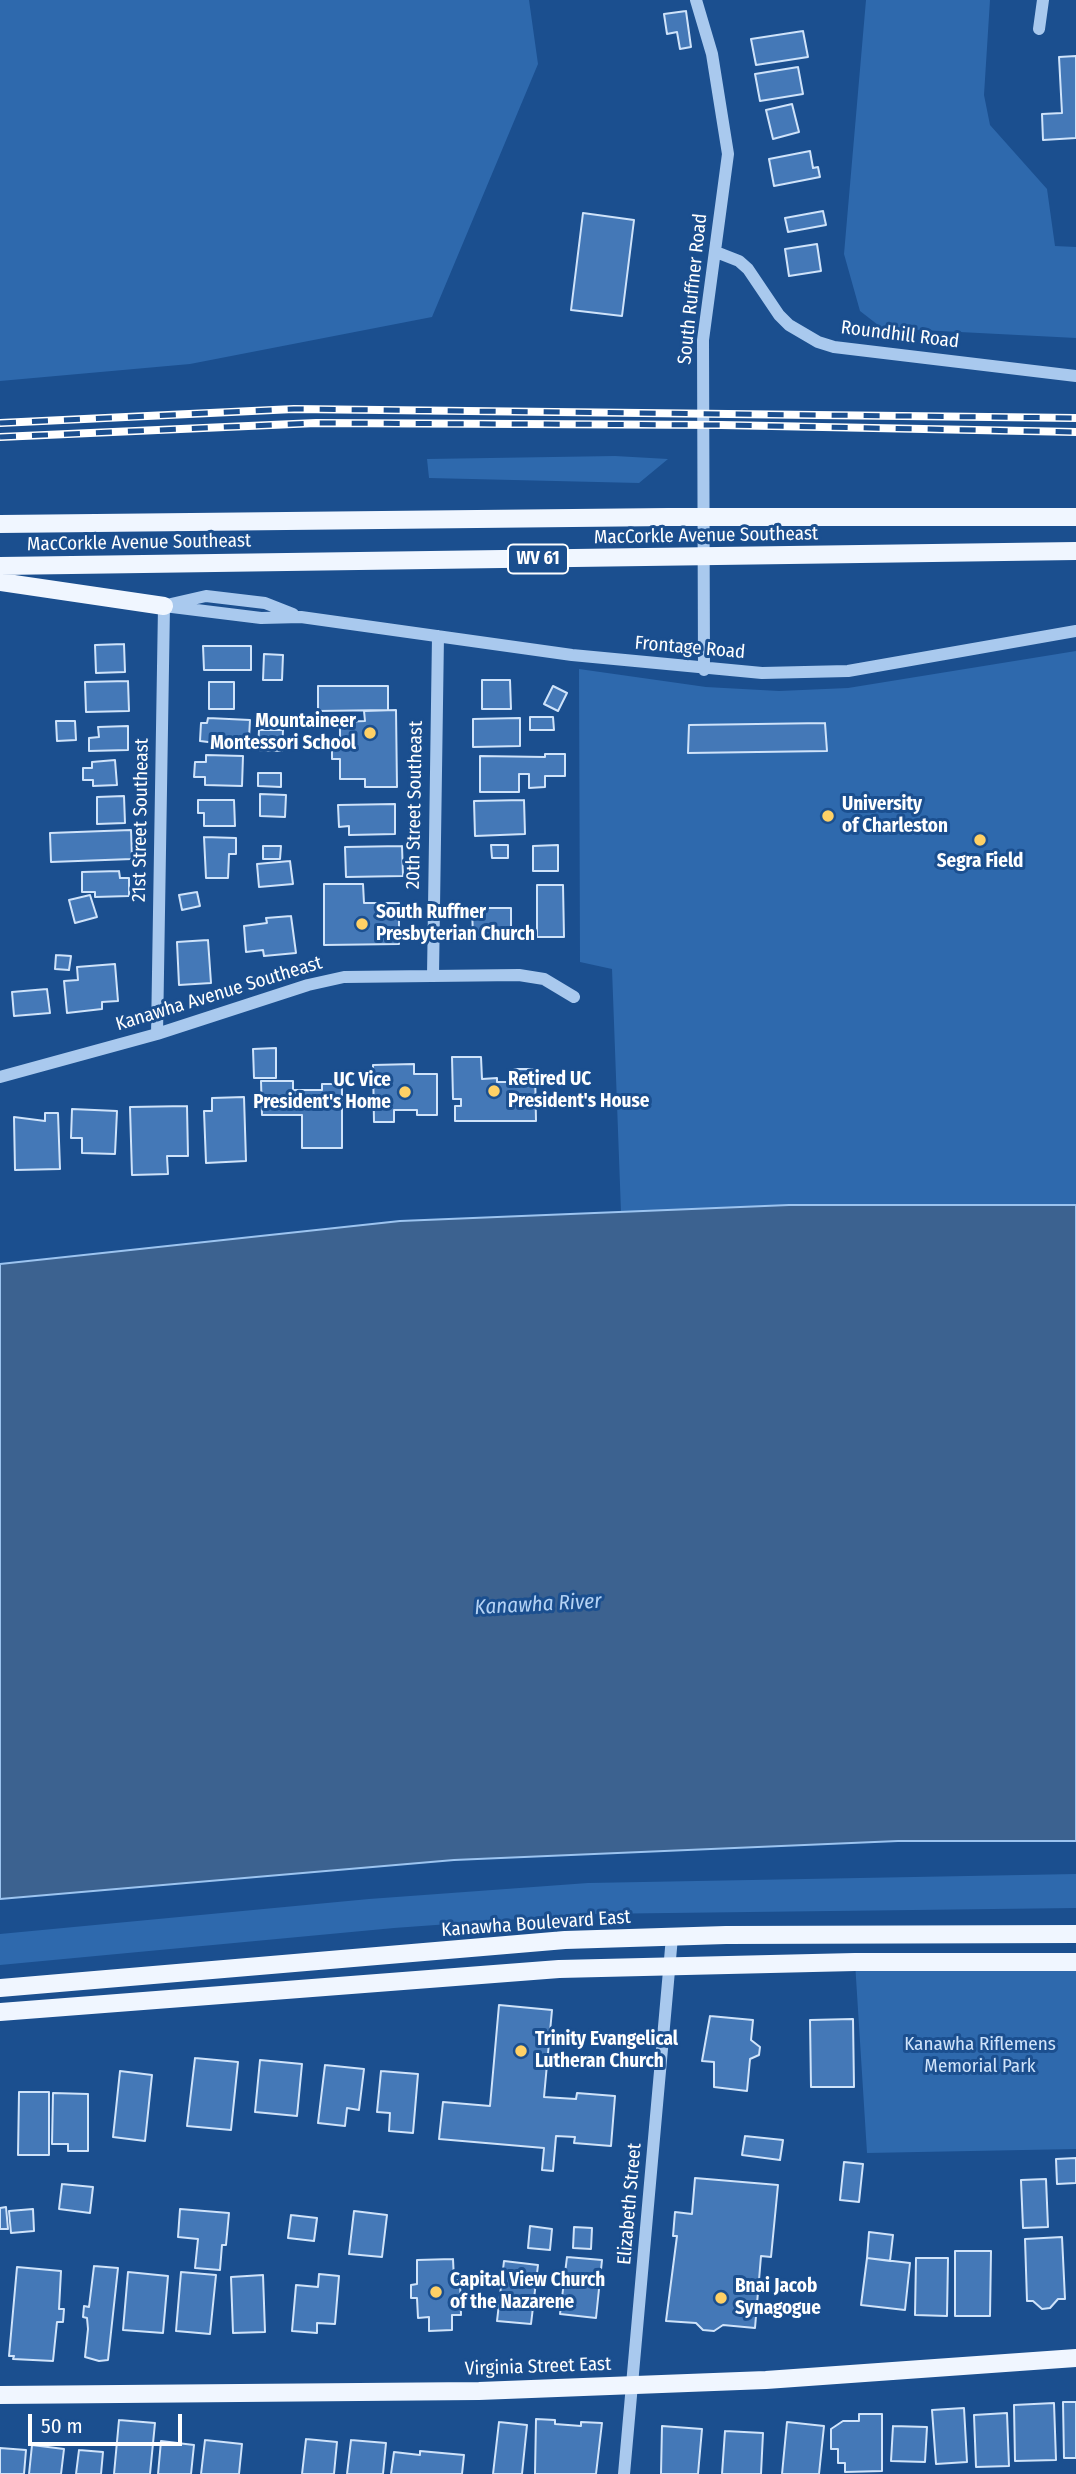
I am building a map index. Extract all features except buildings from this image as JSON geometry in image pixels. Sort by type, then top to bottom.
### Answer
[{"type":"main road","name":"MacCorkle Avenue Southeast","points":[[0,524],[1076,517]]},
{"type":"main road","name":"MacCorkle Avenue Southeast","points":[[0,566],[1076,551]]},
{"type":"main road","points":[[0,582],[164,606]]},
{"type":"main road","name":"Kanawha Boulevard East","points":[[0,1988],[565,1940],[1076,1934]]},
{"type":"main road","points":[[0,2012],[533,1970],[1076,1962]]},
{"type":"main road","name":"Virginia Street East","points":[[0,2395],[479,2391],[765,2380],[1076,2358]]},
{"type":"street","name":"South Ruffner Road","points":[[696,0],[712,54],[728,154],[703,340],[704,670]]},
{"type":"street","points":[[1039,29],[1043,0]]},
{"type":"street","name":"Roundhill Road","points":[[716,251],[748,268],[779,315],[789,325],[818,342],[834,347],[1076,376]]},
{"type":"street","name":"Frontage Road","points":[[164,606],[261,618],[301,617],[572,656],[704,670],[762,673],[848,671],[1076,631]]},
{"type":"street","name":"21st Street Southeast","points":[[157,1034],[164,606]]},
{"type":"street","name":"20th Street Southeast","points":[[433,975],[438,636]]},
{"type":"street","name":"Kanawha Avenue Southeast","points":[[0,1077],[157,1034],[308,985],[344,977],[519,975],[544,979],[574,997]]},
{"type":"street","name":"Elizabeth Street","points":[[624,2474],[672,1937]]},
{"type":"green space","points":[[0,0],[529,0],[538,64],[432,317],[190,364],[0,381]]},
{"type":"green space","points":[[866,0],[990,0],[984,95],[990,125],[1047,189],[1055,246],[1076,247],[1076,338],[882,328],[860,311],[844,254]]},
{"type":"green space","points":[[615,456],[668,459],[639,483],[429,478],[427,459]]},
{"type":"green space","name":"University of Charleston","points":[[1076,651],[1076,1206],[621,1212],[612,969],[580,962],[579,669],[706,687],[779,691],[848,688]]},
{"type":"green space","points":[[1076,1874],[1076,1908],[588,1914],[394,1928],[0,1965],[0,1934],[369,1899],[588,1883]]},
{"type":"green space","name":"Kanawha Riflemens Memorial Park","points":[[855,1962],[1076,1962],[1076,2149],[867,2153]]},
{"type":"water","name":"Kanawha River","points":[[789,1205],[1076,1205],[1076,1841],[898,1841],[454,1860],[0,1899],[0,1264],[400,1221]]},
{"type":"railway","points":[[0,423],[294,409],[1076,418]]},
{"type":"railway","points":[[0,437],[316,423],[721,425],[1076,432]]},
{"type":"place","name":"Mountaineer Montessori School","points":[[370,733]]},
{"type":"place","name":"University of Charleston","points":[[828,816]]},
{"type":"place","name":"Segra Field","points":[[980,840]]},
{"type":"place","name":"South Ruffner Presbyterian Church","points":[[362,924]]},
{"type":"place","name":"Retired UC President's House","points":[[494,1091]]},
{"type":"place","name":"UC Vice President's Home","points":[[405,1092]]},
{"type":"place","name":"Trinity Evangelical Lutheran Church","points":[[521,2051]]},
{"type":"place","name":"Capital View Church of the Nazarene","points":[[436,2292]]},
{"type":"place","name":"Bnai Jacob Synagogue","points":[[721,2298]]}]
